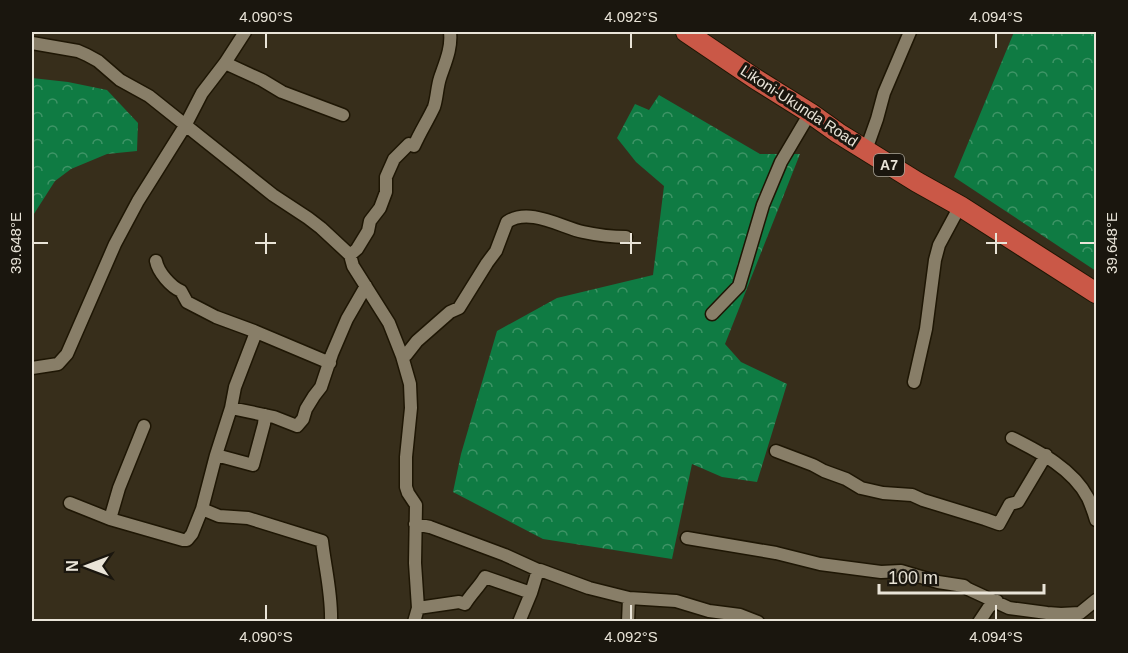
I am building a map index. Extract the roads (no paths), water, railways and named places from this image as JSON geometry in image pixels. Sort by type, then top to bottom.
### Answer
[{"type":"highway","name":"Likoni-Ukunda Road","points":[[688,32],[838,133],[898,171],[960,206],[1096,293]]},
{"type":"street","points":[[32,368],[58,364],[67,354],[115,244],[138,201],[185,126],[202,93],[225,63],[244,32]]},
{"type":"street","points":[[350,255],[357,249],[368,231],[370,221],[380,208],[386,192],[386,177],[394,159],[409,144],[414,146],[429,118],[448,57],[450,32]]},
{"type":"street","points":[[866,150],[884,93],[910,32]]},
{"type":"street","points":[[32,43],[78,51],[98,61],[120,80],[149,96],[273,195],[309,218],[350,255],[353,266],[389,323],[410,384],[411,408],[406,457],[406,487],[416,504],[418,608],[414,621]]},
{"type":"street","points":[[225,63],[282,92],[343,116]]},
{"type":"street","points":[[712,314],[739,286],[763,205],[787,150],[810,113]]},
{"type":"street","points":[[914,382],[926,330],[935,260],[939,245],[960,206]]},
{"type":"street","points":[[402,356],[406,355],[417,341],[450,312],[459,308],[496,251],[507,222],[527,216],[552,220],[562,226],[584,232],[626,237]]},
{"type":"street","points":[[156,261],[157,266],[175,289],[181,291],[187,302],[216,317],[330,363]]},
{"type":"street","points":[[231,408],[274,417],[297,426],[321,387],[347,319],[366,286]]},
{"type":"street","points":[[70,503],[110,519],[187,540],[192,534],[202,509],[235,387],[255,335],[254,331]]},
{"type":"street","points":[[216,455],[253,465],[265,415]]},
{"type":"street","points":[[110,519],[119,488],[144,426]]},
{"type":"street","points":[[1012,438],[1046,455],[1080,484],[1089,499],[1096,520]]},
{"type":"street","points":[[776,451],[846,479],[861,488],[883,493],[912,495],[999,524],[1010,504],[1018,502],[1046,455]]},
{"type":"street","points":[[202,509],[226,517],[248,518],[322,541],[330,586],[331,621]]},
{"type":"street","points":[[415,524],[430,527],[589,588],[629,598],[676,602],[758,621]]},
{"type":"street","points":[[687,538],[776,553],[820,564],[881,572],[902,571],[938,582],[964,585],[1009,608],[1032,616],[1080,613],[1096,600]]},
{"type":"street","points":[[519,621],[538,570]]},
{"type":"street","points":[[418,608],[459,602],[465,604],[485,577],[531,593]]},
{"type":"street","points":[[628,621],[629,598]]},
{"type":"street","points":[[979,621],[989,607],[997,602]]}]
